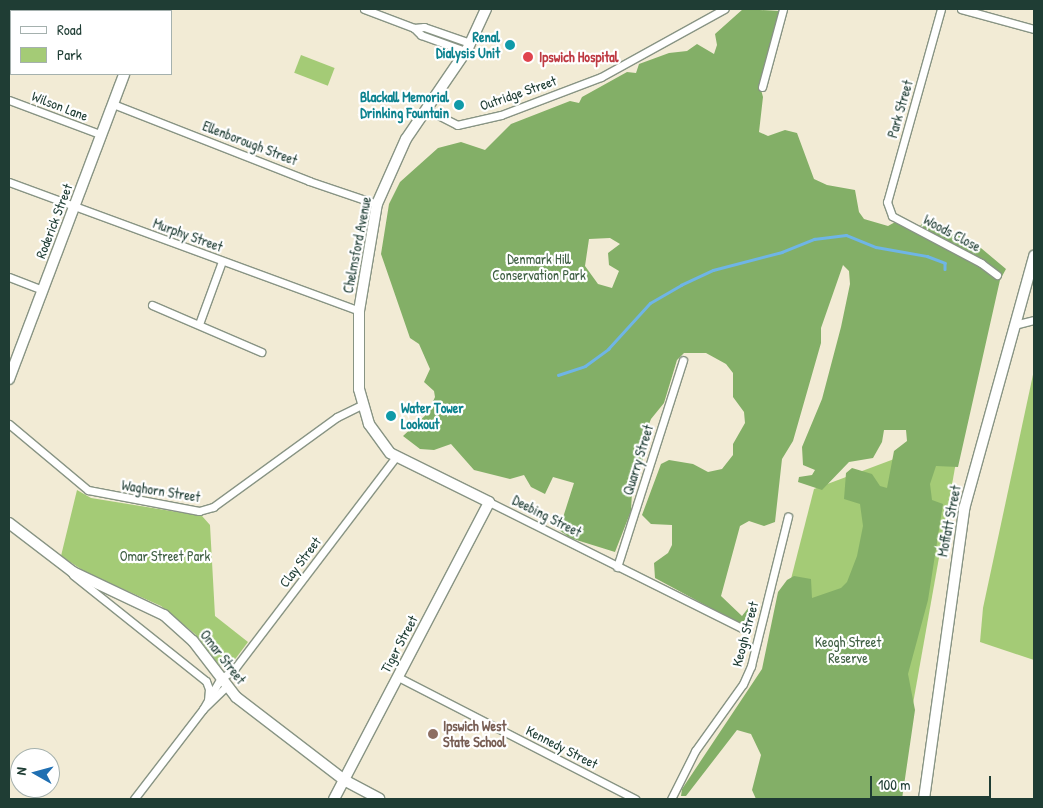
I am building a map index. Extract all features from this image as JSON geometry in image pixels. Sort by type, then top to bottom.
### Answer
[{"type":"street","points":[[364,9],[414,28],[422,27],[468,47]]},
{"type":"street","name":"Chelmsford Avenue","points":[[478,26],[480,9]]},
{"type":"street","name":"Chelmsford Avenue","points":[[362,405],[359,311],[377,204],[396,158],[468,47],[486,9]]},
{"type":"street","name":"Outridge Street","points":[[426,109],[457,125],[501,115],[601,76],[724,9]]},
{"type":"street","points":[[762,87],[783,9]]},
{"type":"street","name":"Park Street","points":[[892,216],[888,193],[941,9]]},
{"type":"street","points":[[961,9],[1034,29]]},
{"type":"street","name":"Roderick Street","points":[[9,379],[124,75]]},
{"type":"street","name":"Wilson Lane","points":[[9,100],[102,135]]},
{"type":"street","name":"Ellenborough Street","points":[[114,104],[309,181],[377,204]]},
{"type":"street","name":"Murphy Street","points":[[9,182],[359,311]]},
{"type":"street","name":"Woods Close","points":[[892,216],[981,263],[998,276]]},
{"type":"street","name":"Moffatt Street","points":[[924,799],[956,551],[972,477],[1034,256]]},
{"type":"street","points":[[199,324],[222,261]]},
{"type":"street","points":[[9,277],[43,290]]},
{"type":"street","points":[[152,305],[261,352]]},
{"type":"street","points":[[1014,325],[1034,320]]},
{"type":"street","name":"Quarry Street","points":[[616,567],[683,360]]},
{"type":"street","name":"Waghorn Street","points":[[9,424],[88,490],[199,511],[213,507],[337,417],[362,405]]},
{"type":"street","name":"Deebing Street","points":[[362,405],[379,441],[396,457],[742,628]]},
{"type":"street","name":"Clay Street","points":[[203,709],[208,700],[235,668],[396,457]]},
{"type":"street","name":"Tiger Street","points":[[334,799],[489,502]]},
{"type":"street","name":"Keogh Street","points":[[671,799],[695,751],[743,684],[751,666],[788,516]]},
{"type":"street","name":"Omar Street","points":[[9,523],[62,564],[94,594],[206,680],[209,689],[208,700]]},
{"type":"street","name":"Omar Street","points":[[62,564],[164,615],[193,641],[239,699],[344,780],[379,799]]},
{"type":"street","name":"Kennedy Street","points":[[398,677],[635,799]]},
{"type":"street","name":"Clay Street","points":[[134,799],[223,681]]},
{"type":"green space","name":"Denmark Hill Conservation Park","points":[[743,9],[780,11],[760,86],[763,97],[759,132],[768,136],[785,130],[797,133],[814,179],[827,185],[855,190],[859,212],[864,219],[888,226],[897,221],[920,226],[924,221],[932,223],[945,232],[969,238],[1006,269],[1000,280],[958,467],[936,466],[930,484],[932,500],[943,504],[928,600],[908,674],[915,710],[902,799],[756,799],[752,790],[761,755],[751,734],[737,730],[686,796],[681,796],[682,789],[762,669],[778,592],[787,580],[794,576],[811,579],[812,598],[841,588],[847,582],[857,556],[863,526],[860,504],[844,499],[846,473],[852,468],[872,474],[880,486],[887,488],[894,451],[907,441],[906,430],[884,430],[882,442],[873,458],[849,462],[822,490],[798,482],[799,477],[812,475],[815,470],[803,465],[802,447],[822,399],[841,327],[850,284],[849,271],[843,265],[821,328],[821,343],[793,441],[782,459],[775,522],[764,526],[749,521],[740,526],[721,596],[742,616],[749,607],[755,608],[747,635],[742,632],[742,625],[655,578],[654,563],[668,553],[672,545],[672,525],[651,524],[642,515],[661,464],[669,460],[693,464],[708,472],[722,469],[733,455],[733,444],[745,423],[744,412],[733,397],[733,373],[726,364],[706,353],[684,353],[677,360],[664,403],[651,419],[644,437],[643,459],[632,492],[631,511],[615,552],[570,538],[559,530],[574,483],[553,477],[545,494],[531,487],[524,475],[510,479],[474,470],[451,444],[434,450],[420,449],[403,436],[428,413],[435,397],[434,391],[424,382],[430,369],[419,344],[410,338],[381,254],[389,204],[400,182],[438,148],[461,142],[485,150],[511,124],[570,101],[579,103],[582,97],[627,72],[636,73],[639,64],[669,53],[687,51],[697,44],[714,54],[717,45],[715,34]],"holes":[[[610,238],[620,244],[608,253],[609,265],[619,271],[612,288],[598,284],[585,266],[589,239]]]},
{"type":"green space","points":[[301,55],[335,68],[328,86],[294,73]]},
{"type":"green space","points":[[1034,370],[1034,660],[980,642],[983,608]]},
{"type":"green space","name":"Keogh Street Reserve","points":[[961,434],[896,799],[769,665],[814,489]]},
{"type":"green space","name":"Omar Street Park","points":[[77,490],[91,498],[202,516],[210,525],[215,616],[248,642],[230,666],[219,665],[195,634],[161,606],[87,573],[61,556]]},
{"type":"waterway","points":[[558,375],[585,366],[608,349],[650,303],[681,285],[713,270],[782,252],[814,239],[846,235],[876,247],[927,256],[945,263],[945,269]]},
{"type":"place","name":"Renal Dialysis Unit","points":[[510,45]]},
{"type":"place","name":"Ipswich Hospital","points":[[528,57]]},
{"type":"place","name":"Blackall Memorial Drinking Fountain","points":[[459,105]]},
{"type":"place","name":"Water Tower Lookout","points":[[391,416]]},
{"type":"place","name":"Ipswich West State School","points":[[433,734]]}]
